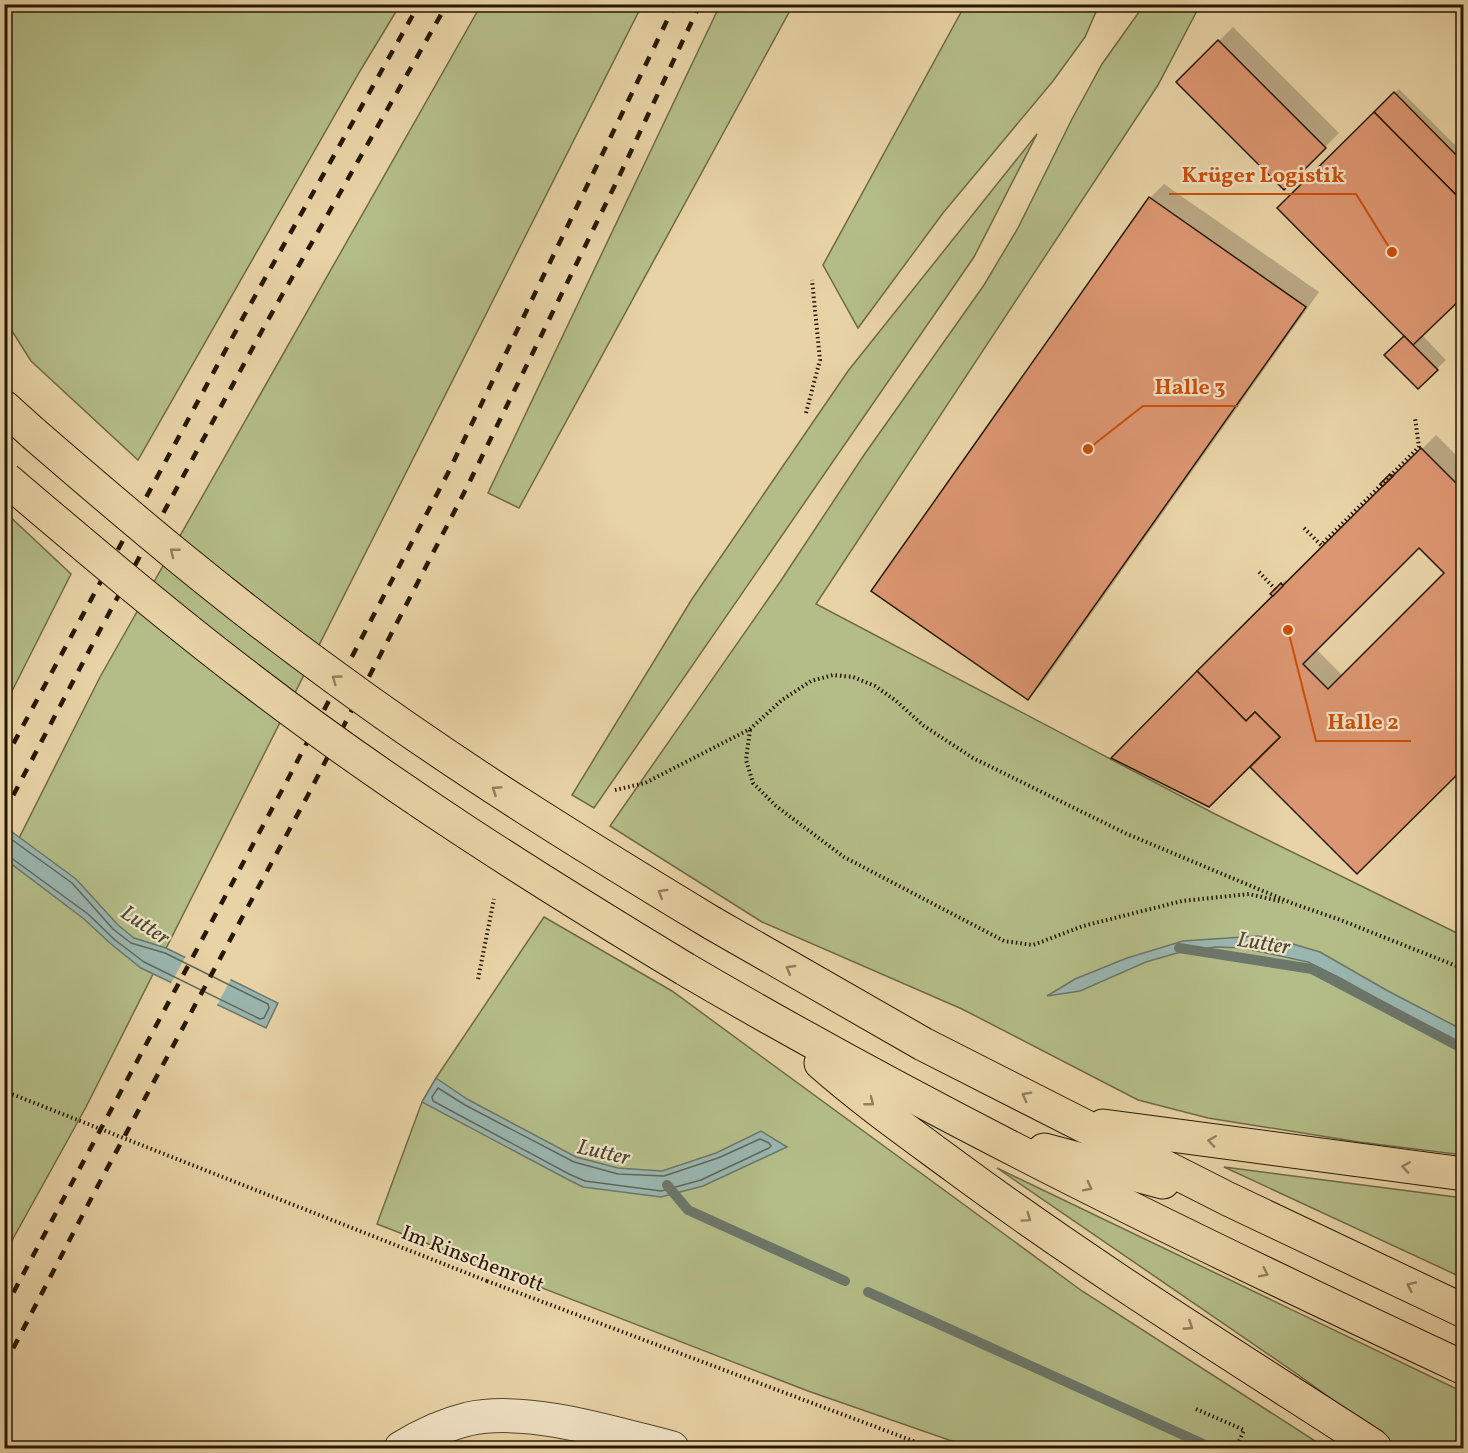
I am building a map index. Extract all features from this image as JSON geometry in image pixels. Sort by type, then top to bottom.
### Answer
[{"type":"highway","points":[[4,407],[124,511],[280,637],[334,678],[487,784],[569,836],[712,923],[923,1044],[1228,1199],[1464,1311]]},
{"type":"highway","points":[[5,478],[100,559],[252,681],[401,789],[578,904],[778,1023],[980,1132],[1294,1288],[1464,1368]]},
{"type":"highway","points":[[778,1023],[834,1074],[884,1114],[986,1189],[1098,1267],[1374,1449]]},
{"type":"highway","points":[[1078,1123],[1464,1174]]},
{"type":"highway","points":[[980,1132],[1228,1199]]},
{"type":"street","points":[[401,1449],[422,1436],[451,1424],[491,1416],[537,1418],[576,1425],[672,1449]]},
{"type":"path","points":[[806,413],[820,360],[812,280]]},
{"type":"path","points":[[1304,528],[1321,545],[1386,481],[1419,447],[1415,418]]},
{"type":"path","points":[[1259,572],[1277,591]]},
{"type":"path","points":[[615,790],[645,783],[750,729],[782,700],[811,681],[833,675],[853,676],[875,686],[895,700],[924,726],[973,758],[1127,834],[1294,904],[1464,969]]},
{"type":"path","points":[[750,729],[746,760],[753,783],[776,806],[844,857],[1004,941],[1034,945],[1083,926],[1182,901],[1249,894],[1294,904]]},
{"type":"path","points":[[478,979],[494,899]]},
{"type":"path","name":"Im Rinschenrott","points":[[4,1091],[488,1281],[932,1449]]},
{"type":"path","points":[[1196,1409],[1244,1430],[1236,1449]]},
{"type":"green space","points":[[5,4],[400,5],[138,460],[31,361],[5,320]]},
{"type":"green space","points":[[481,5],[642,5],[86,1107],[5,1253],[5,866],[100,677]]},
{"type":"green space","points":[[720,5],[793,5],[519,508],[488,493]]},
{"type":"green space","points":[[965,5],[1099,5],[1085,37],[1053,81],[943,213],[858,328],[823,265]]},
{"type":"green space","points":[[1144,5],[1200,5],[1158,85],[816,604],[1215,814],[1463,936],[1463,1155],[1359,1142],[1208,1118],[1138,1100],[962,1009],[762,922],[610,826],[780,582],[864,455],[984,285],[1018,228],[1102,64]]},
{"type":"green space","points":[[1037,134],[974,257],[594,808],[572,795],[692,599],[848,371]]},
{"type":"green space","points":[[5,512],[71,574],[5,705]]},
{"type":"green space","points":[[544,917],[672,991],[1082,1291],[1326,1448],[972,1448],[808,1391],[377,1224],[422,1102]]},
{"type":"green space","points":[[1224,1167],[1463,1198],[1463,1278]]},
{"type":"green space","points":[[997,1168],[1463,1392],[1463,1448],[1400,1448],[1297,1374]]},
{"type":"green space","points":[[490,1445],[515,1445],[538,1448],[474,1448]]},
{"type":"water","points":[[4,826],[76,879],[118,925],[134,938],[166,948],[278,1003],[266,1028],[141,968],[84,919],[5,859]]},
{"type":"water","points":[[1258,936],[1320,952],[1463,1030],[1463,1046],[1308,962],[1243,948],[1215,947],[1177,953],[1146,962],[1080,991],[1047,996],[1075,979],[1127,958],[1183,941]]},
{"type":"water","points":[[436,1078],[467,1099],[576,1157],[618,1168],[662,1171],[716,1153],[761,1131],[787,1147],[703,1186],[661,1197],[583,1187],[422,1102]]},
{"type":"pier","points":[[187,954],[232,977],[216,1007],[170,985]]},
{"type":"building","points":[[1218,40],[1326,148],[1284,190],[1176,82]]},
{"type":"building","points":[[1394,92],[1464,163],[1464,203],[1374,112]]},
{"type":"building","points":[[1374,112],[1464,203],[1464,296],[1413,345],[1277,208]]},
{"type":"building","points":[[1149,197],[1306,307],[1028,700],[871,591]]},
{"type":"building","points":[[1404,336],[1438,370],[1418,389],[1384,355]]},
{"type":"building","points":[[1421,448],[1464,491],[1464,768],[1357,874],[1250,767],[1280,737],[1255,712],[1246,721],[1197,671]],"holes":[[[1419,548],[1444,573],[1328,689],[1303,664]]]},
{"type":"building","points":[[1390,474],[1393,476],[1383,486],[1380,484]]},
{"type":"building","points":[[1281,583],[1283,586],[1273,596],[1270,594]]},
{"type":"building","points":[[1197,671],[1246,721],[1255,712],[1280,737],[1209,807],[1111,758]]},
{"type":"waterway","name":"Lutter","points":[[1179,948],[1312,969],[1464,1049]]},
{"type":"waterway","points":[[667,1185],[688,1210],[845,1281]]},
{"type":"waterway","points":[[868,1292],[1212,1448]]},
{"type":"railway","points":[[4,761],[245,314],[419,4]]},
{"type":"railway","points":[[4,813],[264,327],[447,4]]},
{"type":"railway","points":[[4,1310],[289,777],[448,473],[675,4]]},
{"type":"railway","points":[[4,1366],[94,1193],[308,795],[467,487],[617,181],[700,4]]},
{"type":"place","name":"Krüger Logistik","points":[[1392,252]]},
{"type":"place","name":"Halle 3","points":[[1088,449]]},
{"type":"place","name":"Halle 2","points":[[1288,630]]}]
